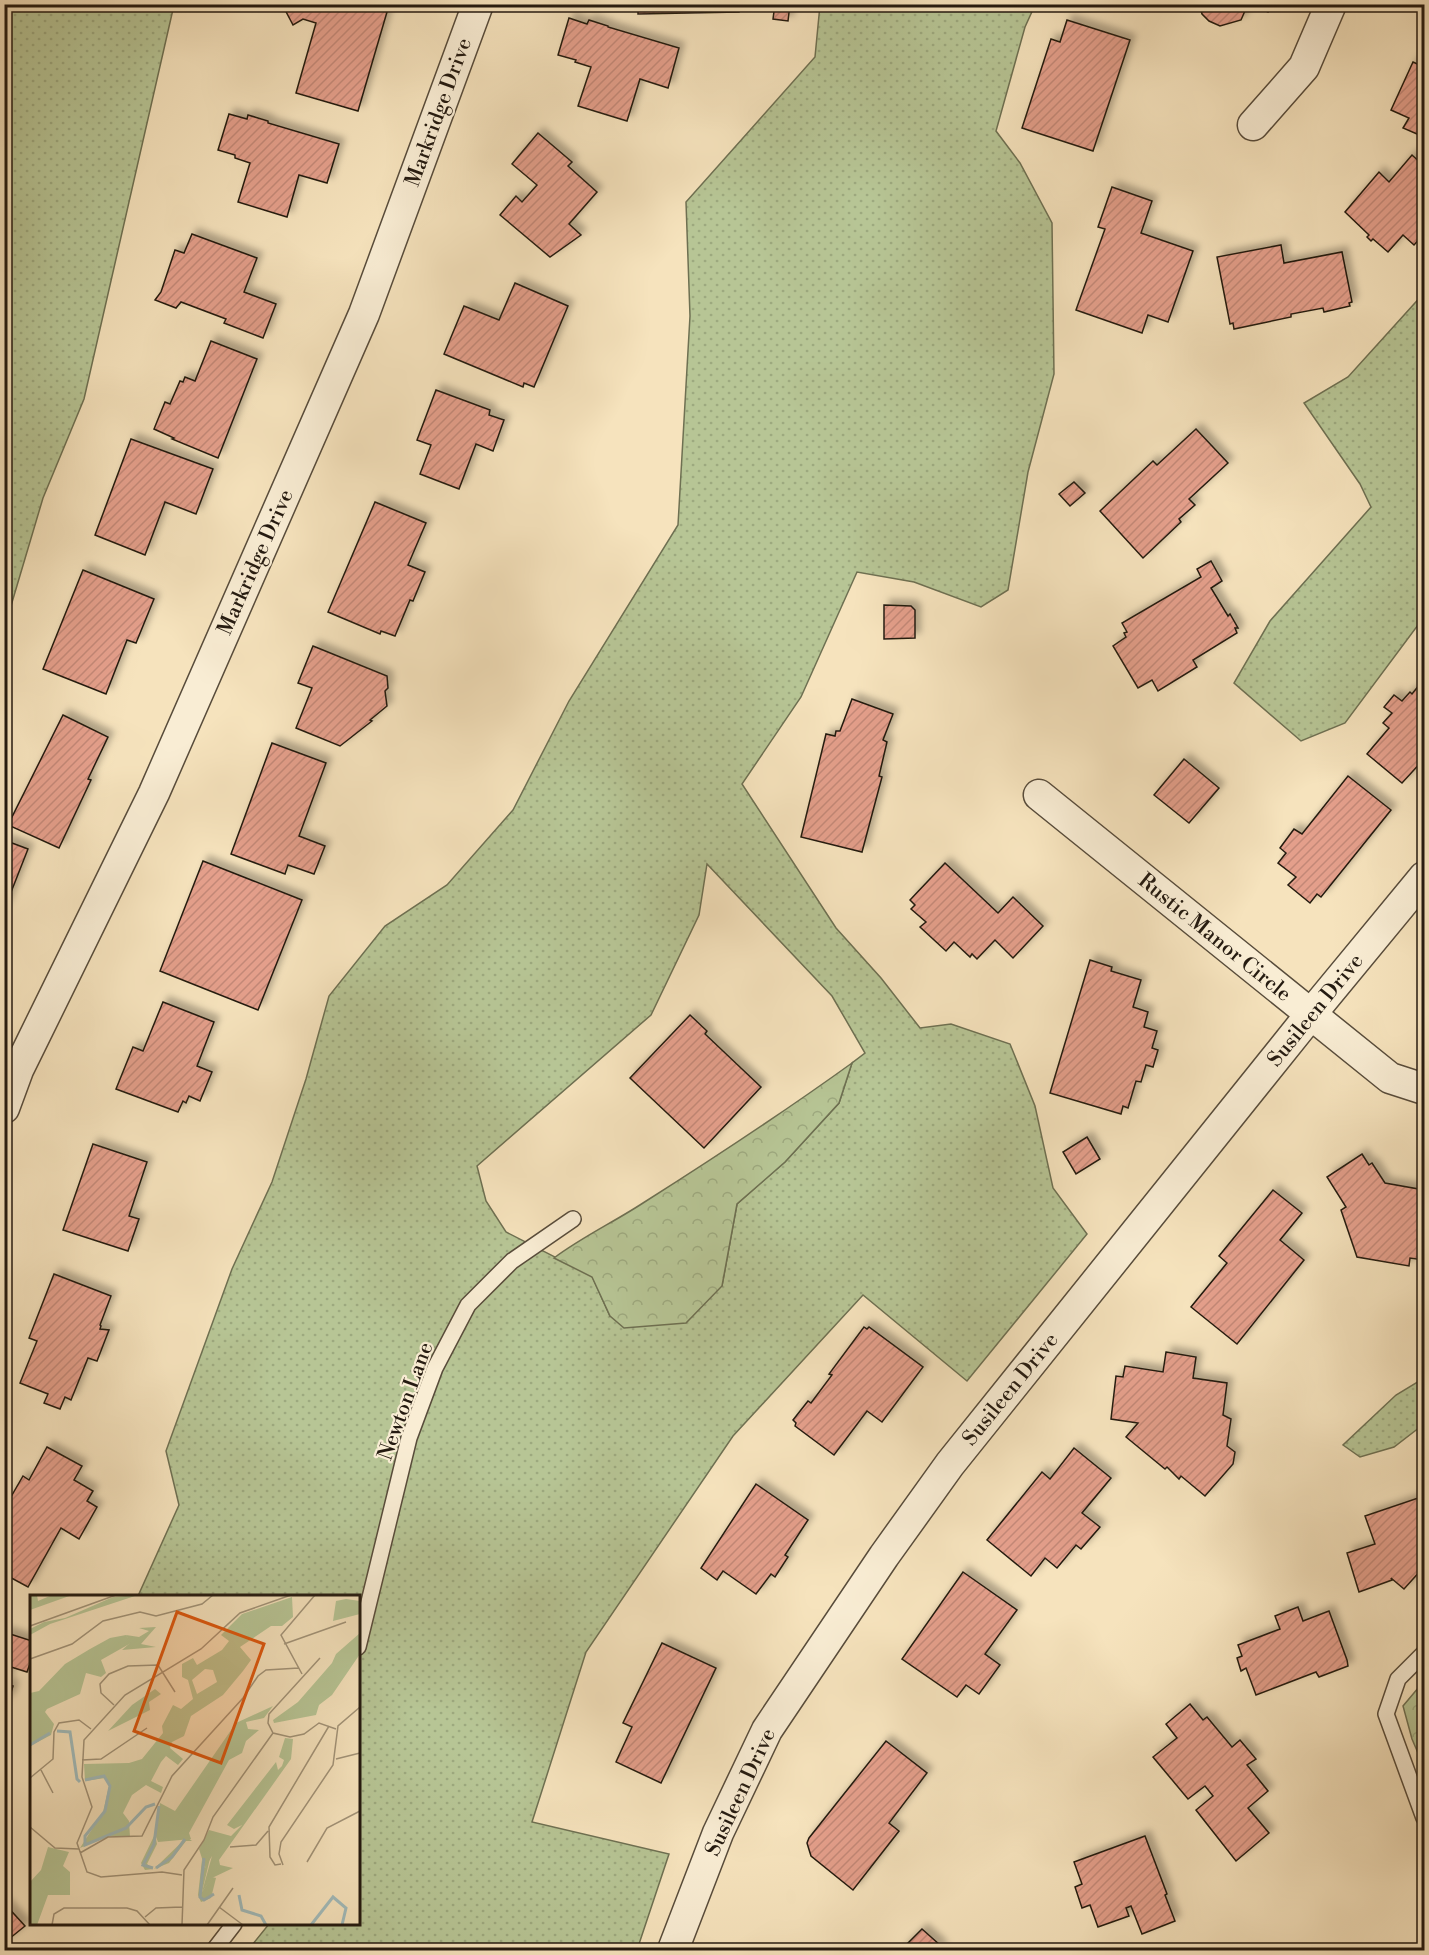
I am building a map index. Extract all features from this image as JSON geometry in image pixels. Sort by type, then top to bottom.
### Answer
[{"type":"street","name":"Markridge Drive","points":[[4,1108],[18,1070],[154,793],[364,314],[478,4]]},
{"type":"street","points":[[1253,125],[1304,67],[1331,4]]},
{"type":"street","name":"Rustic Manor Circle","points":[[1039,795],[1390,1078],[1425,1089]]},
{"type":"street","name":"Susileen Drive","points":[[673,1950],[718,1833],[767,1730],[884,1556],[950,1464],[1311,1014],[1425,877]]},
{"type":"lane","name":"Newton Lane","points":[[360,1639],[409,1438],[435,1368],[468,1305],[512,1261],[573,1219]]},
{"type":"lane","points":[[1425,1653],[1398,1679],[1386,1714],[1425,1818]]},
{"type":"lane","points":[[214,1950],[233,1925]]},
{"type":"green space","points":[[5,4],[174,5],[84,399],[43,498],[5,626]]},
{"type":"green space","points":[[820,5],[1035,5],[1025,27],[996,131],[1020,163],[1052,223],[1054,374],[1028,472],[1008,590],[981,607],[914,582],[857,572],[801,697],[742,784],[836,928],[881,978],[920,1028],[951,1024],[1010,1044],[1035,1106],[1053,1188],[1087,1234],[967,1381],[863,1295],[733,1436],[586,1652],[532,1822],[669,1854],[637,1950],[248,1950],[268,1925],[360,1925],[360,1595],[138,1595],[179,1505],[166,1451],[232,1269],[272,1182],[306,1079],[329,996],[385,926],[447,885],[513,810],[569,701],[678,525],[690,316],[686,202],[815,57]],"holes":[[[707,864],[832,996],[865,1053],[852,1063],[839,1103],[785,1162],[737,1204],[722,1286],[610,1316],[592,1276],[506,1232],[486,1201],[477,1166],[651,1015],[699,915]]]},
{"type":"green space","points":[[1424,293],[1424,617],[1345,723],[1301,741],[1234,683],[1270,621],[1371,507],[1360,484],[1304,403],[1348,377]]},
{"type":"green space","points":[[852,1063],[839,1103],[785,1162],[737,1204],[722,1286],[686,1323],[624,1328],[610,1316],[592,1277],[554,1258],[722,1152]]},
{"type":"green space","points":[[1424,1378],[1424,1424],[1394,1447],[1360,1457],[1343,1445],[1396,1395]]},
{"type":"green space","points":[[1424,1681],[1424,1767],[1412,1739],[1403,1706]]},
{"type":"building","points":[[282,4],[363,4],[387,12],[358,111],[296,93],[316,23],[303,19],[293,25]]},
{"type":"building","points":[[638,4],[739,4],[739,12],[638,14]]},
{"type":"building","points":[[775,4],[790,4],[788,21],[773,19]]},
{"type":"building","points":[[1199,4],[1248,4],[1241,20],[1220,26],[1209,21],[1202,14]]},
{"type":"building","points":[[1251,4],[1271,4],[1268,12]]},
{"type":"building","points":[[569,18],[587,24],[589,20],[679,48],[668,88],[640,79],[627,121],[578,106],[591,67],[558,55]]},
{"type":"building","points":[[1067,20],[1130,40],[1093,151],[1022,128],[1051,39],[1060,42]]},
{"type":"building","points":[[1413,62],[1424,67],[1424,126],[1422,124],[1417,134],[1403,128],[1409,118],[1391,110]]},
{"type":"building","points":[[229,114],[247,119],[248,115],[339,144],[327,183],[299,175],[287,217],[238,202],[250,163],[218,150]]},
{"type":"building","points":[[538,133],[572,162],[568,166],[597,192],[569,224],[581,235],[550,257],[500,215],[516,196],[522,202],[537,185],[512,164]]},
{"type":"building","points":[[1412,155],[1424,166],[1424,215],[1421,219],[1424,223],[1424,234],[1414,245],[1403,235],[1388,252],[1373,239],[1371,241],[1367,237],[1369,235],[1345,212],[1379,172],[1389,182]]},
{"type":"building","points":[[1112,187],[1152,201],[1141,233],[1193,251],[1168,322],[1148,315],[1142,333],[1076,310],[1105,229],[1098,227]]},
{"type":"building","points":[[192,234],[257,258],[244,292],[276,304],[263,338],[224,323],[226,319],[181,302],[176,308],[155,300],[161,292],[175,250],[184,253]]},
{"type":"building","points":[[1281,245],[1284,263],[1342,252],[1352,302],[1349,303],[1350,306],[1324,312],[1323,308],[1291,314],[1291,317],[1234,329],[1233,323],[1230,324],[1217,257]]},
{"type":"building","points":[[515,283],[568,306],[534,387],[524,383],[523,387],[444,354],[464,306],[499,320]]},
{"type":"building","points":[[211,341],[257,359],[218,458],[154,429],[165,402],[170,404],[180,381],[183,382],[185,377],[195,381]]},
{"type":"building","points":[[436,390],[490,410],[489,415],[504,420],[493,451],[476,444],[459,489],[420,474],[431,445],[417,440]]},
{"type":"building","points":[[1196,429],[1228,463],[1189,499],[1195,505],[1179,519],[1181,522],[1143,558],[1100,511],[1153,461],[1157,465]]},
{"type":"building","points":[[131,439],[213,469],[196,514],[165,502],[145,555],[95,535]]},
{"type":"building","points":[[1074,482],[1085,493],[1070,506],[1059,494]]},
{"type":"building","points":[[375,502],[426,523],[408,565],[425,572],[395,636],[381,631],[380,634],[328,612]]},
{"type":"building","points":[[1211,561],[1222,581],[1211,588],[1228,616],[1230,614],[1238,628],[1235,628],[1237,633],[1193,660],[1197,667],[1158,691],[1152,680],[1138,688],[1113,646],[1126,637],[1124,633],[1127,632],[1122,623],[1201,577],[1197,569]]},
{"type":"building","points":[[83,570],[154,599],[136,643],[127,640],[106,694],[43,669]]},
{"type":"building","points":[[884,605],[911,606],[915,610],[915,638],[884,639]]},
{"type":"building","points":[[313,646],[387,676],[388,688],[385,691],[387,706],[340,746],[296,728],[312,688],[298,683]]},
{"type":"building","points":[[1424,679],[1424,759],[1402,783],[1367,754],[1389,728],[1383,723],[1392,713],[1384,707],[1394,695],[1402,701],[1410,692],[1412,694]]},
{"type":"building","points":[[852,699],[893,714],[883,740],[887,742],[879,776],[882,777],[862,852],[801,837],[826,734],[835,736],[836,731],[840,731]]},
{"type":"building","points":[[63,715],[108,737],[88,779],[91,780],[59,848],[8,825]]},
{"type":"building","points":[[272,743],[326,763],[299,836],[325,846],[314,874],[288,865],[285,874],[231,854]]},
{"type":"building","points":[[1184,759],[1219,788],[1189,823],[1154,795]]},
{"type":"building","points":[[1348,776],[1391,810],[1321,897],[1317,894],[1310,903],[1288,885],[1296,877],[1278,863],[1286,853],[1280,848],[1294,829],[1302,834]]},
{"type":"building","points":[[4,840],[28,849],[4,910]]},
{"type":"building","points":[[203,861],[302,900],[258,1010],[160,971]]},
{"type":"building","points":[[945,863],[998,913],[1013,897],[1043,926],[1013,958],[995,940],[977,959],[972,954],[970,957],[954,942],[946,951],[920,927],[926,922],[911,909],[915,905],[910,900]]},
{"type":"building","points":[[1090,960],[1112,967],[1111,971],[1141,980],[1133,1007],[1148,1012],[1144,1027],[1157,1031],[1152,1048],[1158,1050],[1153,1067],[1146,1065],[1141,1082],[1136,1081],[1128,1108],[1123,1106],[1121,1114],[1050,1093]]},
{"type":"building","points":[[163,1002],[214,1022],[197,1066],[212,1072],[200,1101],[189,1096],[186,1103],[183,1101],[178,1112],[116,1089],[133,1047],[143,1051]]},
{"type":"building","points":[[690,1015],[707,1031],[705,1034],[761,1087],[704,1148],[630,1078]]},
{"type":"building","points":[[1087,1137],[1100,1159],[1076,1174],[1063,1152]]},
{"type":"building","points":[[93,1144],[147,1162],[129,1216],[139,1219],[128,1251],[63,1230]]},
{"type":"building","points":[[1362,1154],[1369,1165],[1372,1163],[1385,1183],[1424,1190],[1424,1260],[1410,1258],[1409,1266],[1357,1257],[1341,1210],[1346,1207],[1327,1177]]},
{"type":"building","points":[[1273,1190],[1302,1213],[1280,1240],[1304,1260],[1237,1344],[1191,1307],[1227,1263],[1219,1256]]},
{"type":"building","points":[[54,1274],[111,1296],[100,1325],[100,1329],[109,1330],[97,1361],[88,1358],[71,1400],[65,1397],[60,1409],[44,1403],[48,1394],[20,1383],[37,1341],[29,1338]]},
{"type":"building","points":[[864,1327],[867,1329],[869,1327],[923,1367],[882,1422],[867,1411],[834,1455],[795,1426],[796,1423],[793,1420],[808,1401],[811,1403],[832,1375],[829,1374]]},
{"type":"building","points":[[1166,1352],[1196,1357],[1193,1378],[1227,1383],[1223,1415],[1231,1419],[1227,1446],[1235,1452],[1233,1464],[1205,1496],[1181,1476],[1179,1479],[1167,1467],[1165,1469],[1126,1437],[1138,1423],[1111,1419],[1116,1376],[1123,1377],[1125,1366],[1163,1372]]},
{"type":"building","points":[[47,1447],[82,1466],[74,1480],[93,1491],[87,1501],[97,1507],[79,1539],[61,1528],[28,1587],[4,1574],[4,1509],[23,1476],[29,1480]]},
{"type":"building","points":[[1074,1448],[1111,1478],[1082,1513],[1100,1527],[1081,1549],[1076,1545],[1057,1568],[1045,1558],[1031,1576],[987,1540],[1042,1472],[1050,1479]]},
{"type":"building","points":[[756,1484],[808,1520],[785,1555],[788,1557],[775,1577],[771,1574],[756,1594],[723,1571],[717,1580],[701,1568]]},
{"type":"building","points":[[1424,1496],[1424,1566],[1420,1567],[1422,1569],[1404,1589],[1391,1578],[1392,1580],[1359,1592],[1347,1553],[1375,1544],[1365,1516]]},
{"type":"building","points":[[963,1572],[1017,1610],[985,1654],[1000,1665],[979,1694],[966,1685],[957,1697],[902,1659]]},
{"type":"building","points":[[1298,1607],[1303,1621],[1329,1611],[1348,1666],[1319,1677],[1316,1672],[1256,1695],[1246,1668],[1241,1671],[1237,1658],[1242,1656],[1238,1645],[1280,1629],[1275,1616]]},
{"type":"building","points":[[4,1632],[30,1640],[30,1664],[27,1672],[11,1667],[6,1684],[13,1686],[9,1699],[6,1698],[4,1705]]},
{"type":"building","points":[[662,1643],[716,1668],[661,1783],[616,1762],[632,1727],[623,1723]]},
{"type":"building","points":[[1190,1704],[1203,1720],[1207,1717],[1232,1747],[1240,1740],[1256,1759],[1247,1765],[1268,1791],[1248,1808],[1269,1833],[1236,1861],[1196,1810],[1213,1796],[1205,1786],[1188,1799],[1153,1757],[1177,1738],[1166,1724]]},
{"type":"building","points":[[886,1741],[927,1773],[889,1823],[899,1831],[853,1890],[811,1856],[807,1843]]},
{"type":"building","points":[[1145,1836],[1175,1921],[1142,1934],[1131,1906],[1126,1908],[1129,1916],[1098,1927],[1090,1905],[1082,1908],[1075,1887],[1082,1884],[1074,1862]]},
{"type":"building","points":[[4,1903],[25,1926],[4,1943]]},
{"type":"building","points":[[922,1929],[943,1950],[901,1950]]}]
